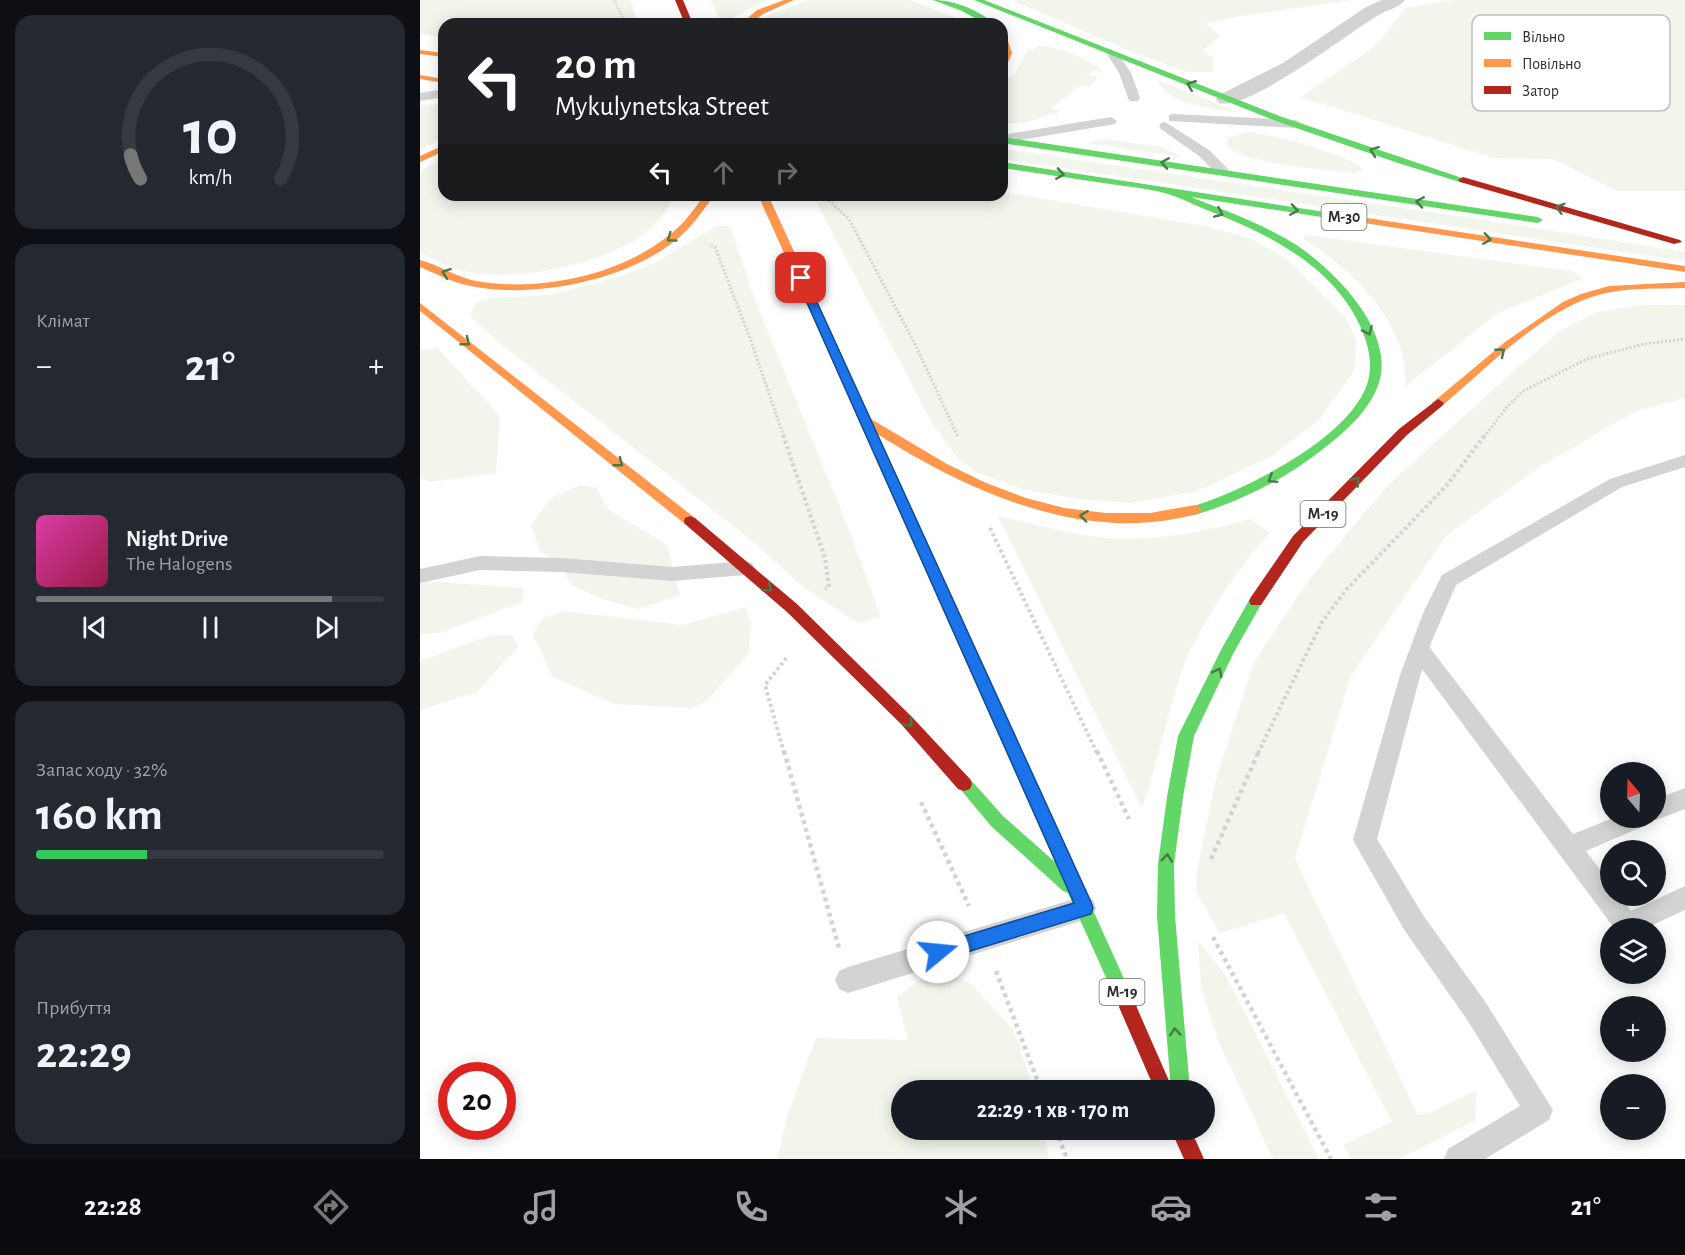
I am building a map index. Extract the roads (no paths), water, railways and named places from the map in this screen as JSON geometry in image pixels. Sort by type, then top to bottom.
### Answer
[{"type":"highway","points":[[679,0],[686,18]]},
{"type":"highway","points":[[752,18],[760,12],[790,0]]},
{"type":"highway","points":[[937,0],[964,9],[980,18]]},
{"type":"highway","points":[[978,0],[1226,99],[1416,166],[1681,242]]},
{"type":"highway","points":[[420,52],[438,54]]},
{"type":"highway","points":[[420,77],[438,80]]},
{"type":"highway","points":[[1008,140],[1681,242]]},
{"type":"highway","points":[[420,159],[438,151]]},
{"type":"highway","name":"М-30","points":[[1008,166],[1685,269]]},
{"type":"highway","points":[[866,422],[922,459],[982,488],[1022,503],[1078,515],[1130,520],[1183,513],[1256,489],[1302,461],[1348,422],[1371,388],[1377,360],[1369,331],[1330,277],[1304,254],[1268,235],[1166,190]]},
{"type":"highway","points":[[420,263],[446,274],[484,285],[525,287],[580,279],[619,266],[656,249],[685,227],[705,201]]},
{"type":"highway","name":"М-19","points":[[766,201],[1082,901],[1160,1080]]},
{"type":"highway","name":"М-19","points":[[1179,1080],[1166,916],[1166,864],[1174,797],[1186,736],[1227,652],[1262,590],[1298,539],[1403,432],[1513,342],[1558,310],[1585,296],[1611,290],[1685,285]]},
{"type":"highway","points":[[420,306],[665,500],[792,608],[906,720],[997,821],[1082,901]]},
{"type":"highway","points":[[1186,1140],[1194,1159]]},
{"type":"street","points":[[1226,99],[1290,67],[1372,10],[1396,0]]},
{"type":"lane","points":[[1113,54],[1125,73],[1134,98]]},
{"type":"lane","points":[[420,97],[438,94]]},
{"type":"lane","points":[[1008,138],[1111,121]]},
{"type":"lane","points":[[1222,171],[1169,122],[1296,124]]},
{"type":"lane","points":[[1458,1159],[1539,1110],[1477,1012],[1414,923],[1365,840],[1403,693],[1436,604],[1449,580],[1616,483],[1685,461]]},
{"type":"lane","points":[[420,576],[480,563],[562,565],[672,574],[745,568]]},
{"type":"lane","points":[[1419,649],[1627,925],[1685,898]]},
{"type":"lane","points":[[1666,806],[1685,798]]},
{"type":"lane","points":[[1569,847],[1614,828]]},
{"type":"lane","points":[[848,980],[984,938],[1082,901]]}]
